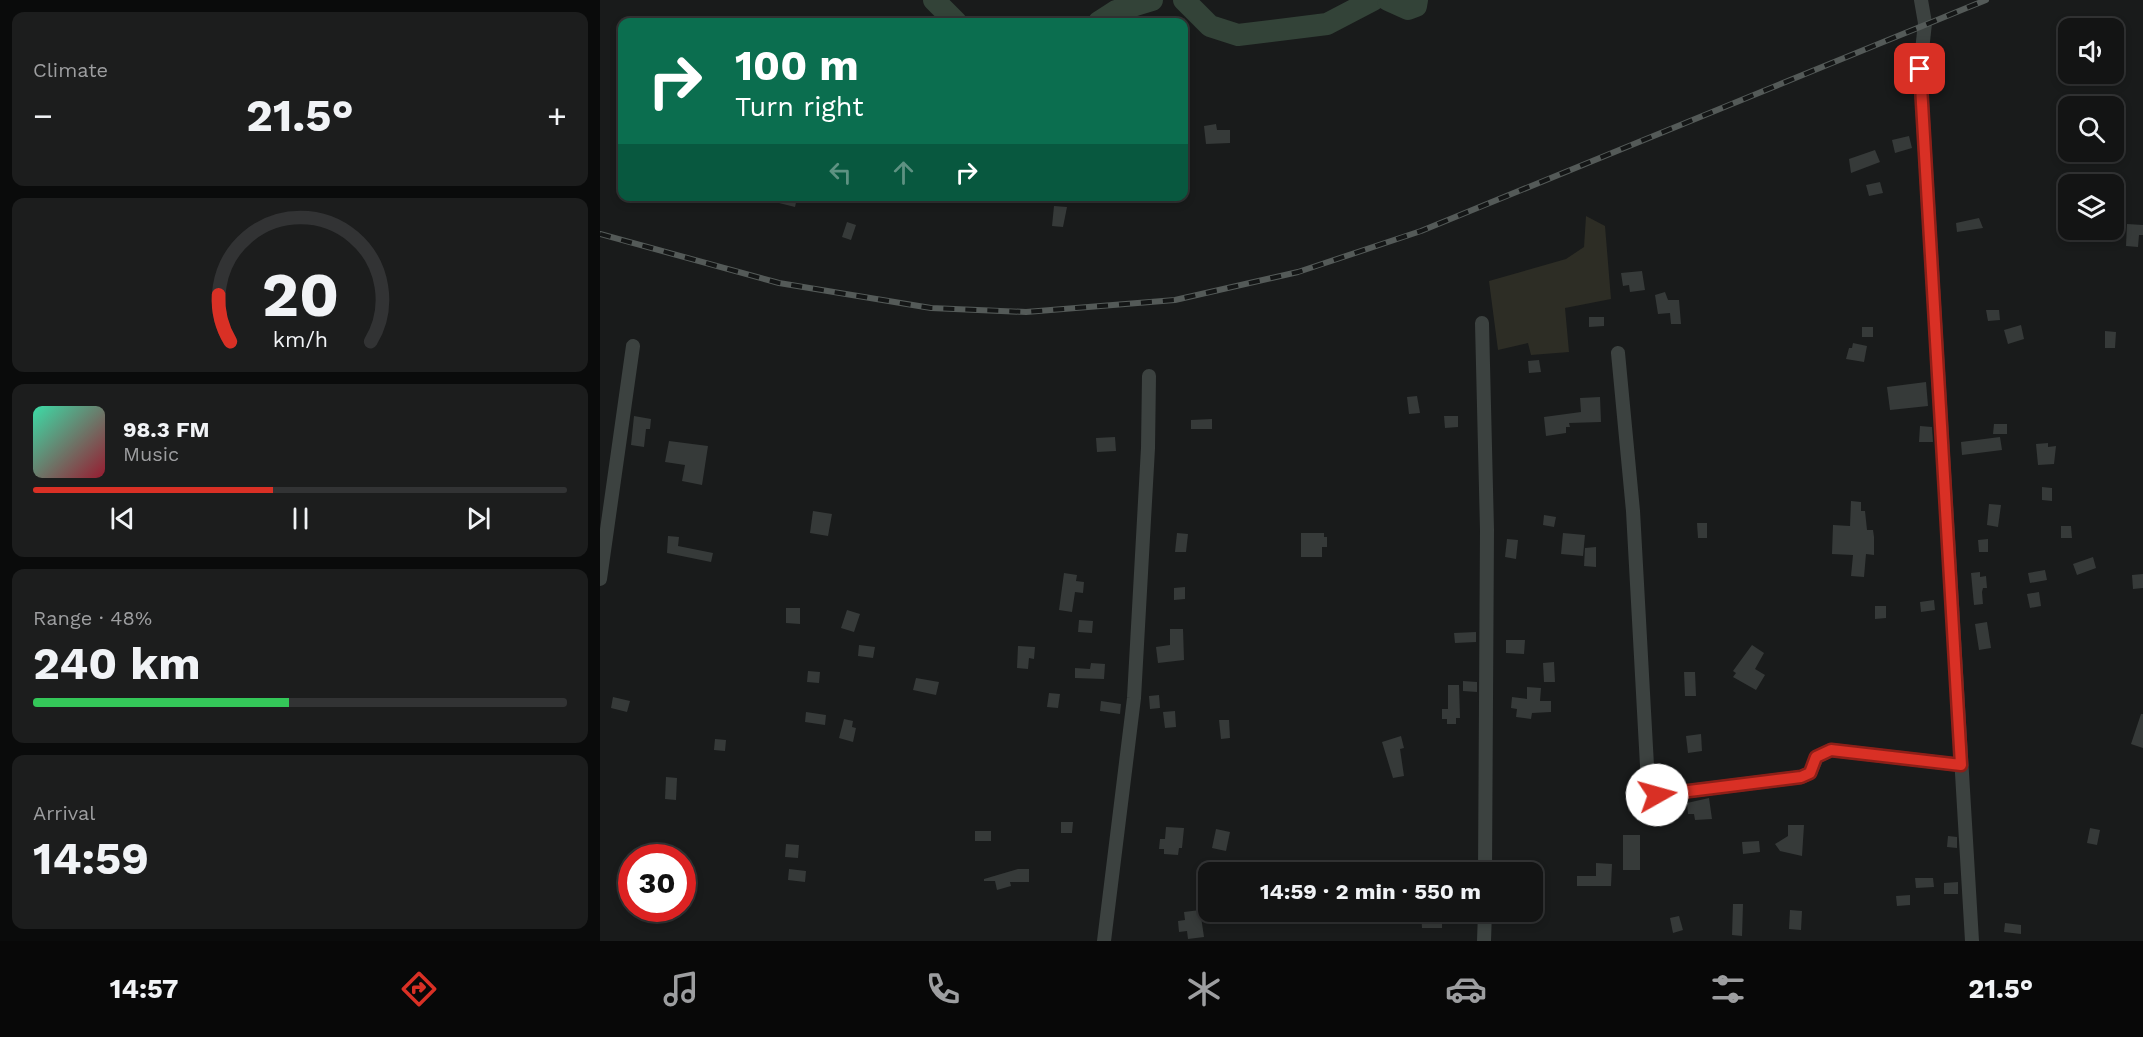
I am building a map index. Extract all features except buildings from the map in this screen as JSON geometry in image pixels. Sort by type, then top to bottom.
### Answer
[{"type":"street","points":[[1921,0],[1925,23],[1920,69],[1972,941]]},
{"type":"street","points":[[1482,323],[1487,542],[1485,862]]},
{"type":"street","points":[[600,579],[633,346]]},
{"type":"street","points":[[1618,353],[1633,512],[1647,773],[1651,792],[1657,795],[1801,777],[1810,773],[1816,757],[1831,750],[1961,765]]},
{"type":"street","points":[[1104,941],[1134,698],[1148,448],[1149,376]]},
{"type":"street","points":[[1484,941],[1485,922]]},
{"type":"shaded area","points":[[1586,216],[1605,226],[1611,299],[1565,308],[1569,352],[1531,355],[1528,343],[1498,350],[1489,281],[1566,259],[1584,247]]},
{"type":"waterway","points":[[934,0],[952,18]]},
{"type":"waterway","points":[[1105,18],[1116,11],[1152,0]]},
{"type":"waterway","points":[[1184,0],[1210,26],[1238,35],[1327,24],[1373,0]]},
{"type":"waterway","points":[[1388,0],[1408,9],[1416,6],[1417,0]]},
{"type":"railway","points":[[600,234],[779,283],[931,308],[1026,312],[1175,300],[1298,272],[1421,231],[1986,0]]},
{"type":"route","points":[[1657,795],[1801,777],[1810,773],[1816,757],[1831,750],[1961,765],[1920,69]]}]
